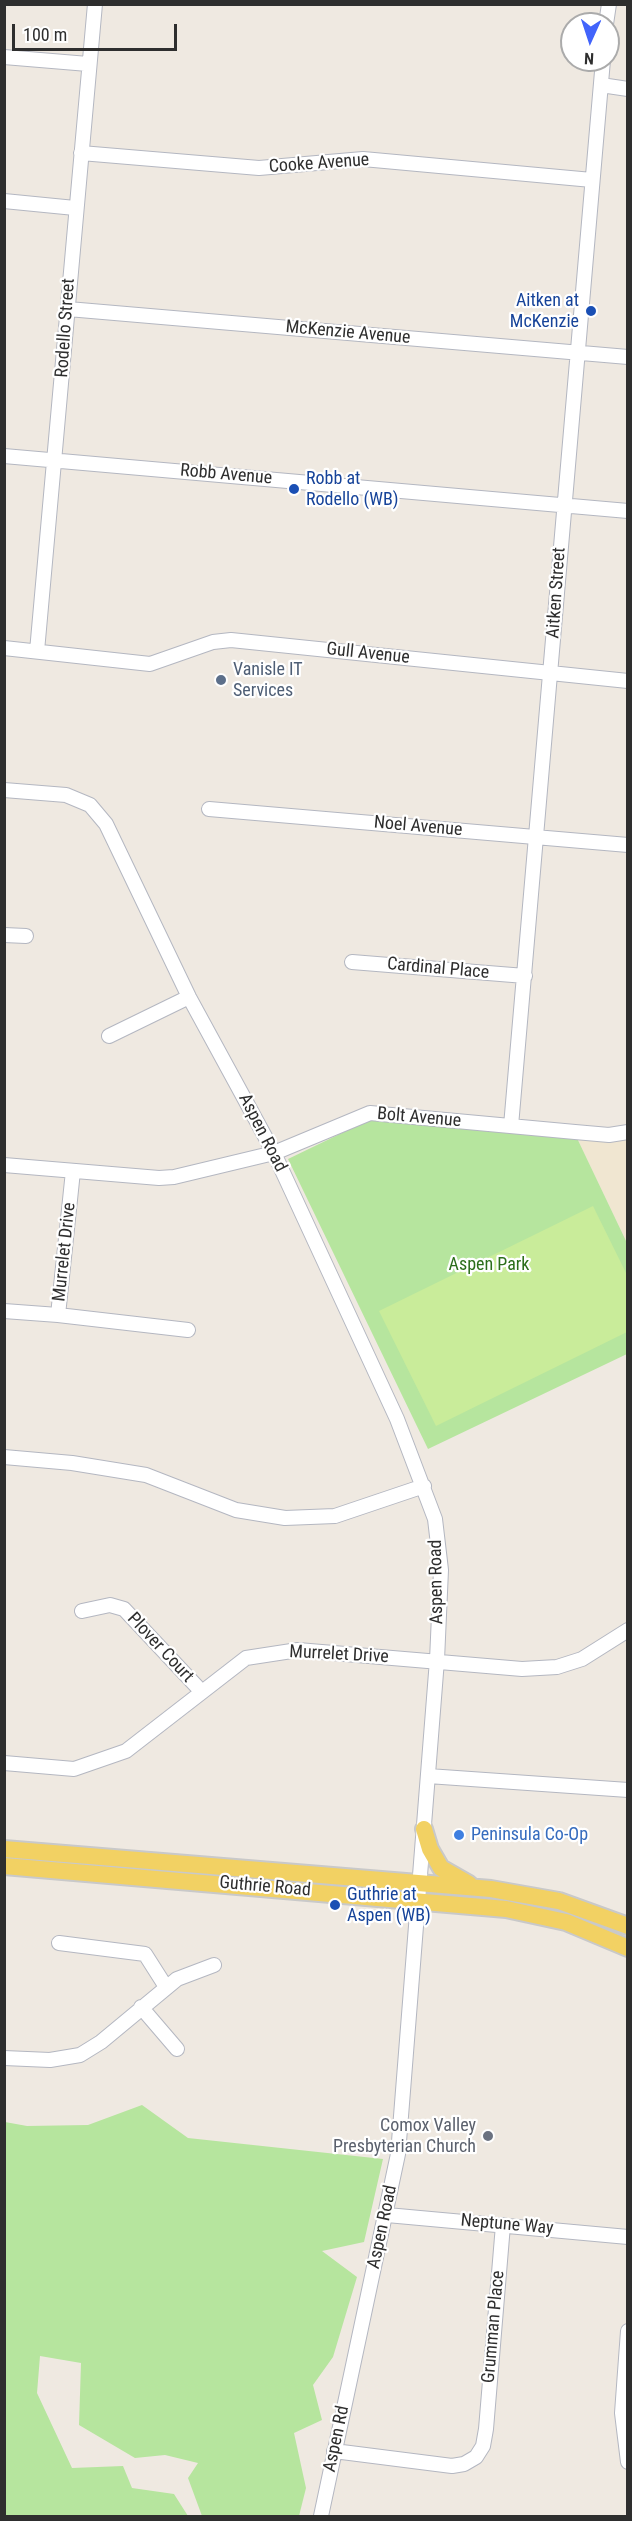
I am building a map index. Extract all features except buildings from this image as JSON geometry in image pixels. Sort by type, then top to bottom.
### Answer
[{"type":"main road","points":[[424,1829],[430,1849],[441,1868],[475,1887]]},
{"type":"main road","name":"Guthrie Road","points":[[4,1848],[475,1887],[559,1901],[627,1926]]},
{"type":"main road","name":"Guthrie Road","points":[[4,1866],[506,1909],[556,1920],[627,1948]]},
{"type":"street","name":"Rodello Street","points":[[37,651],[56,460],[75,208],[95,4]]},
{"type":"street","points":[[4,57],[88,64]]},
{"type":"street","name":"Aitken Street","points":[[511,1126],[602,72]]},
{"type":"street","points":[[601,85],[627,90]]},
{"type":"street","name":"Cooke Avenue","points":[[81,153],[259,168],[363,159],[592,180]]},
{"type":"street","points":[[4,201],[75,208]]},
{"type":"street","name":"McKenzie Avenue","points":[[68,309],[627,357]]},
{"type":"street","name":"Robb Avenue","points":[[4,456],[627,511]]},
{"type":"street","name":"Gull Avenue","points":[[4,648],[150,664],[213,642],[231,640],[627,681]]},
{"type":"street","name":"Aspen Road","points":[[4,790],[66,795],[90,805],[106,824],[189,997],[274,1154],[397,1419],[435,1519],[441,1570],[437,1660],[398,2154],[387,2215],[353,2361]]},
{"type":"street","name":"Noel Avenue","points":[[208,809],[627,845]]},
{"type":"street","points":[[4,935],[26,936]]},
{"type":"street","name":"Cardinal Place","points":[[352,962],[525,976]]},
{"type":"street","points":[[109,1035],[189,997]]},
{"type":"street","name":"Bolt Avenue","points":[[4,1165],[159,1178],[274,1154],[370,1113],[609,1135],[627,1132]]},
{"type":"street","name":"Murrelet Drive","points":[[4,1311],[58,1316],[73,1171]]},
{"type":"street","points":[[58,1316],[188,1330]]},
{"type":"street","points":[[4,1457],[72,1463],[146,1475],[236,1510],[285,1518],[335,1516],[424,1486]]},
{"type":"street","name":"Plover Court","points":[[82,1611],[110,1605],[124,1609],[201,1691]]},
{"type":"street","name":"Murrelet Drive","points":[[4,1763],[74,1769],[126,1751],[246,1658],[298,1650],[522,1669],[557,1667],[582,1659],[627,1630]]},
{"type":"street","points":[[428,1776],[627,1790]]},
{"type":"street","points":[[58,1943],[145,1954],[166,1987]]},
{"type":"street","points":[[4,2058],[50,2060],[80,2055],[101,2042],[177,1979],[214,1965]]},
{"type":"street","points":[[141,2007],[177,2049]]},
{"type":"street","name":"Neptune Way","points":[[387,2215],[627,2237]]},
{"type":"street","name":"Grumman Place","points":[[334,2451],[452,2466],[464,2464],[476,2457],[483,2446],[486,2429],[503,2225]]},
{"type":"street","points":[[627,2331],[622,2413],[627,2462]]},
{"type":"street","name":"Aspen Rd","points":[[321,2517],[353,2361]]},
{"type":"shaded area","points":[[576,1136],[627,1138],[627,1243]]},
{"type":"green space","name":"Aspen Park","points":[[375,1117],[576,1136],[627,1243],[627,1354],[428,1449],[288,1159]]},
{"type":"green space","points":[[593,1206],[627,1275],[627,1332],[436,1426],[379,1311]]},
{"type":"green space","points":[[142,2105],[188,2138],[383,2159],[364,2242],[322,2251],[357,2277],[333,2357],[313,2385],[322,2420],[294,2433],[306,2488],[299,2516],[202,2516],[188,2478],[198,2463],[165,2455],[135,2458],[79,2425],[81,2363],[40,2356],[37,2393],[72,2468],[123,2466],[132,2488],[174,2494],[188,2516],[5,2516],[5,2122],[27,2126],[88,2125]]},
{"type":"place","name":"Aitken at McKenzie","points":[[591,311]]},
{"type":"place","name":"Robb at Rodello (WB)","points":[[294,489]]},
{"type":"place","name":"Vanisle IT Services","points":[[221,680]]},
{"type":"place","name":"Peninsula Co-Op","points":[[459,1835]]},
{"type":"place","name":"Guthrie at Aspen (WB)","points":[[335,1905]]},
{"type":"place","name":"Comox Valley Presbyterian Church","points":[[488,2136]]}]
